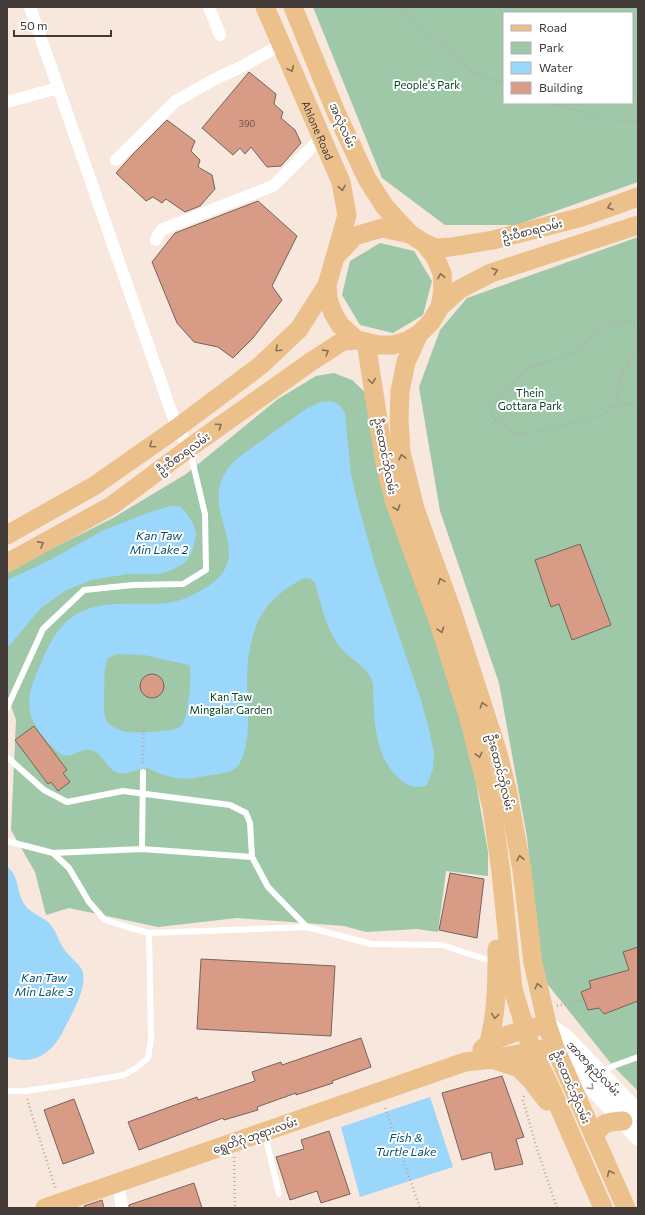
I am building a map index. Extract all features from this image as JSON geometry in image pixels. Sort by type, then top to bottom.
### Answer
[{"type":"main road","name":"Ahlone Road","points":[[265,7],[280,45],[341,182],[347,215],[335,257]]},
{"type":"main road","name":"အလုံလမ်း","points":[[293,7],[335,110],[366,179],[385,207],[417,238]]},
{"type":"main road","name":"ဦးဝီစာရလမ်း","points":[[417,238],[436,248],[493,240],[582,217],[638,197]]},
{"type":"main road","points":[[582,217],[588,241]]},
{"type":"main road","points":[[326,285],[328,299],[333,313],[340,325],[361,341],[379,345],[393,345],[406,341],[419,334],[431,322],[440,307],[460,289],[491,273],[638,225]]},
{"type":"main road","points":[[7,535],[94,486],[177,428],[261,365],[299,329],[326,285],[335,257],[355,236],[382,228],[417,238],[435,257],[442,273],[443,290],[440,307]]},
{"type":"main road","name":"ဦးထောင်ဘိုလမ်း","points":[[419,334],[406,362],[400,391],[399,419],[401,452],[415,509],[452,611],[498,750],[522,870],[533,963],[547,1024],[555,1048],[626,1208]]},
{"type":"main road","name":"ဦးဝီစာရလမ်း","points":[[7,563],[112,506],[189,448],[312,361],[343,341],[361,341]]},
{"type":"main road","name":"ဦးထောင်ဘိုလမ်း","points":[[361,341],[385,464],[395,503],[439,624],[468,715],[492,808],[501,872],[504,966],[513,989],[532,1051],[548,1082],[603,1208]]},
{"type":"main road","points":[[504,966],[497,998],[493,1027],[492,1051],[520,1068],[532,1080],[570,1133]]},
{"type":"main road","points":[[525,1030],[547,1024]]},
{"type":"main road","name":"အာဇာနည်လမ်း","points":[[547,1024],[566,1038],[600,1073],[630,1117],[638,1137]]},
{"type":"main road","name":"ရွှေတိဂုံ ဘုရားလမ်း","points":[[45,1208],[465,1062],[492,1051],[525,1030]]},
{"type":"main road","name":"အာဇာနည်လမ်း","points":[[555,1048],[630,1117]]},
{"type":"main road","name":"ရွှေတိဂုံ ဘုရားလမ်း","points":[[492,1051],[532,1051],[555,1048]]},
{"type":"main road","points":[[594,1137],[603,1124],[630,1117]]},
{"type":"street","points":[[30,7],[177,428],[189,448]]},
{"type":"street","points":[[209,7],[220,35]]},
{"type":"street","points":[[116,160],[176,101],[213,80],[245,66],[280,45]]},
{"type":"street","points":[[7,102],[58,88]]},
{"type":"street","points":[[156,240],[159,233],[163,229],[272,186],[322,137]]},
{"type":"street","points":[[118,1182],[122,1208]]},
{"type":"lane","points":[[7,708],[42,629],[84,590],[133,585],[183,584],[206,570],[205,514],[189,448]]},
{"type":"lane","points":[[7,757],[44,790],[67,802],[123,790],[230,805],[246,813],[250,823],[252,857],[268,887],[307,927]]},
{"type":"lane","points":[[142,849],[143,772]]},
{"type":"lane","points":[[7,842],[53,853],[142,849],[252,857]]},
{"type":"lane","points":[[53,853],[69,868],[89,902],[105,920],[149,933],[307,927],[371,944],[442,945],[504,966]]},
{"type":"lane","points":[[7,1092],[25,1091],[124,1075],[136,1068],[148,1058],[151,1038],[149,933]]},
{"type":"lane","points":[[600,1073],[613,1066],[638,1057]]},
{"type":"lane","points":[[264,1133],[279,1194]]},
{"type":"path","points":[[399,7],[471,72],[503,84]]},
{"type":"path","points":[[558,104],[601,120],[638,121]]},
{"type":"path","points":[[638,321],[609,323],[574,353],[530,367],[493,406],[490,407],[493,418],[518,435],[548,429],[604,414],[616,403],[621,375],[638,345]]},
{"type":"path","points":[[611,407],[638,402]]},
{"type":"path","points":[[143,772],[144,718]]},
{"type":"path","points":[[555,1007],[584,998]]},
{"type":"path","points":[[532,1080],[524,1091],[523,1100],[537,1149],[557,1208]]},
{"type":"path","points":[[25,1091],[52,1179]]},
{"type":"path","points":[[385,1108],[420,1208]]},
{"type":"path","points":[[235,1143],[235,1208]]},
{"type":"green space","name":"People's Park","points":[[313,7],[638,7],[638,182],[516,225],[445,225],[382,178]]},
{"type":"green space","name":"Thein Gottara Park","points":[[638,237],[638,1091],[613,1066],[541,976],[527,837],[499,683],[440,511],[419,387],[440,330],[467,298]]},
{"type":"green space","points":[[380,243],[414,251],[432,281],[423,315],[393,333],[360,325],[342,295],[350,261]]},
{"type":"green space","name":"Kan Taw Mingalar Garden","points":[[334,373],[352,380],[368,395],[466,725],[488,852],[488,876],[446,871],[438,932],[417,929],[366,932],[344,926],[237,918],[158,927],[69,908],[46,915],[35,872],[11,830],[16,720],[7,694],[7,571],[113,518],[186,474],[278,399],[316,376]]},
{"type":"water","points":[[330,401],[339,405],[345,414],[351,474],[358,504],[375,565],[421,700],[430,733],[434,754],[433,769],[427,785],[417,787],[405,783],[392,772],[385,761],[377,736],[373,684],[371,678],[364,668],[345,653],[336,641],[331,633],[325,617],[315,583],[306,578],[294,584],[275,598],[265,609],[255,628],[247,672],[248,718],[246,744],[240,763],[236,768],[221,774],[183,779],[163,775],[148,768],[118,773],[110,768],[101,756],[88,750],[66,756],[62,755],[41,735],[32,717],[29,698],[36,675],[50,643],[60,629],[72,617],[94,607],[118,604],[155,604],[174,602],[207,587],[218,578],[227,565],[229,550],[219,505],[219,489],[225,473],[239,457],[306,409],[321,402]],"holes":[[[117,654],[144,655],[189,665],[190,685],[187,712],[182,724],[173,730],[145,732],[125,731],[109,724],[105,716],[104,676],[108,658]]]},
{"type":"water","name":"Kan Taw Min Lake 2","points":[[170,506],[179,506],[185,511],[194,525],[196,534],[192,552],[185,563],[160,574],[128,574],[91,580],[65,591],[41,608],[9,646],[7,646],[7,580],[46,562],[102,531],[147,513]]},
{"type":"water","name":"Kan Taw Min Lake 3","points":[[7,867],[13,873],[25,906],[46,920],[51,926],[66,952],[82,970],[83,977],[81,994],[58,1040],[51,1049],[42,1055],[37,1058],[25,1060],[7,1057]]},
{"type":"water","name":"Fish & Turtle Lake","points":[[430,1097],[453,1167],[360,1197],[341,1127]]},
{"type":"building","points":[[249,72],[276,94],[274,104],[283,112],[281,118],[295,130],[301,143],[281,166],[267,167],[251,147],[245,154],[240,148],[233,155],[202,128]]},
{"type":"building","points":[[167,120],[195,141],[191,151],[200,160],[198,167],[212,175],[215,189],[200,206],[185,212],[166,199],[162,203],[153,197],[146,201],[116,173]]},
{"type":"building","points":[[258,201],[297,236],[272,286],[282,300],[253,338],[233,358],[218,347],[194,342],[177,323],[152,262],[175,233]]},
{"type":"building","points":[[580,544],[611,625],[572,640],[559,604],[551,607],[535,560]]},
{"type":"building","points":[[152,674],[161,677],[164,686],[161,695],[152,698],[143,695],[140,686],[143,677]]},
{"type":"building","points":[[34,726],[67,770],[63,773],[70,782],[58,791],[51,782],[48,784],[15,740]]},
{"type":"building","points":[[450,873],[484,879],[477,938],[439,930]]},
{"type":"building","points":[[638,947],[638,1001],[604,1014],[599,1008],[588,1010],[581,992],[591,988],[589,981],[629,970],[623,952]]},
{"type":"building","points":[[201,959],[335,966],[331,1036],[197,1029]]},
{"type":"building","points":[[361,1038],[371,1067],[332,1081],[333,1083],[296,1095],[296,1093],[257,1107],[258,1110],[224,1120],[223,1118],[139,1150],[128,1122],[197,1097],[198,1100],[255,1081],[252,1072],[281,1062],[282,1065]]},
{"type":"building","points":[[502,1076],[524,1137],[516,1139],[523,1164],[495,1170],[491,1152],[462,1160],[442,1093]]},
{"type":"building","points":[[74,1099],[94,1153],[63,1164],[44,1110]]},
{"type":"building","points":[[329,1131],[350,1194],[321,1203],[317,1191],[290,1200],[276,1157],[304,1149],[301,1140]]},
{"type":"building","points":[[194,1183],[202,1208],[129,1208],[129,1205]]},
{"type":"building","points":[[102,1200],[104,1208],[85,1208],[84,1206]]}]
